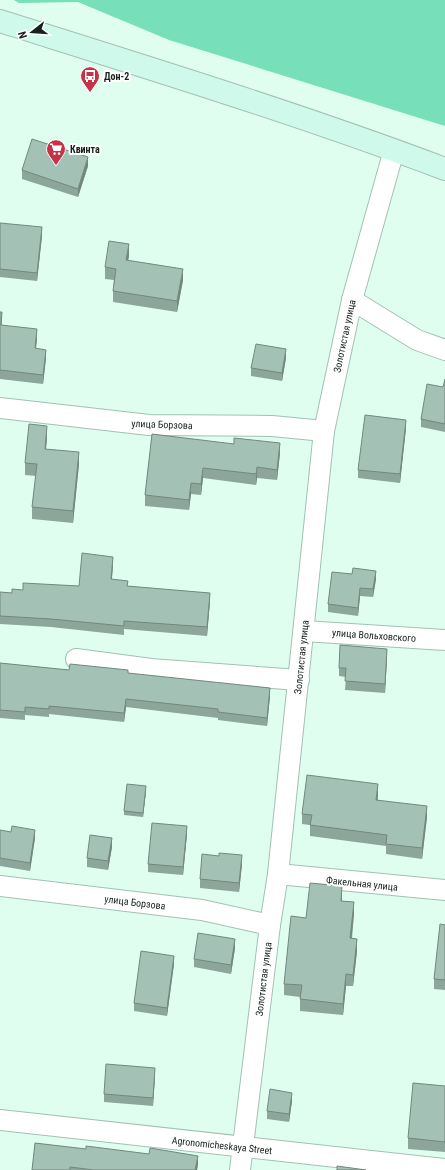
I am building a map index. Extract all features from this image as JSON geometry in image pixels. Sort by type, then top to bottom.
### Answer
[{"type":"street","points":[[0,21],[140,65],[394,150],[445,169]]},
{"type":"street","name":"Золотистая улица","points":[[240,1170],[270,924],[278,874],[324,430],[352,300],[394,150]]},
{"type":"street","points":[[352,300],[417,340],[445,350]]},
{"type":"street","name":"улица Борзова","points":[[0,408],[149,425],[272,426],[324,430]]},
{"type":"street","name":"улица Вольховского","points":[[304,631],[445,640]]},
{"type":"street","points":[[76,659],[151,669],[299,680]]},
{"type":"street","name":"Факельная улица","points":[[278,874],[445,890]]},
{"type":"street","name":"улица Борзова","points":[[0,886],[202,910],[270,924]]},
{"type":"street","name":"Agronomicheskaya Street","points":[[0,1120],[445,1169]]},
{"type":"green space","points":[[14,0],[445,0],[445,126],[169,40],[78,2],[19,3]]},
{"type":"building","points":[[32,139],[88,157],[78,189],[22,170]]},
{"type":"building","points":[[0,223],[42,227],[37,273],[0,269]]},
{"type":"building","points":[[109,241],[129,244],[126,260],[183,269],[177,301],[113,291],[116,269],[105,267]]},
{"type":"building","points":[[0,312],[2,312],[1,325],[37,329],[35,348],[46,350],[43,375],[0,370]]},
{"type":"building","points":[[256,344],[286,349],[282,373],[251,368]]},
{"type":"building","points":[[445,379],[445,424],[421,419],[427,384],[443,387]]},
{"type":"building","points":[[365,415],[406,420],[400,474],[358,470]]},
{"type":"building","points":[[29,424],[47,426],[45,449],[79,452],[73,511],[32,507],[37,464],[25,463]]},
{"type":"building","points":[[152,434],[234,444],[234,438],[280,443],[277,470],[257,467],[256,474],[203,468],[201,484],[191,483],[189,500],[145,495]]},
{"type":"building","points":[[82,553],[113,557],[111,579],[128,581],[127,586],[210,593],[207,627],[124,621],[124,626],[0,616],[0,592],[12,593],[12,589],[23,590],[23,583],[79,586]]},
{"type":"building","points":[[353,568],[376,571],[373,589],[360,588],[358,608],[328,604],[332,572],[352,574]]},
{"type":"building","points":[[340,645],[387,649],[385,684],[345,681],[346,668],[339,668]]},
{"type":"building","points":[[0,663],[69,670],[70,664],[128,670],[128,673],[270,688],[267,718],[218,712],[218,709],[126,699],[124,713],[49,706],[49,709],[25,707],[25,712],[0,710]]},
{"type":"building","points":[[307,775],[378,784],[376,800],[427,806],[422,848],[386,844],[387,835],[310,825],[312,815],[302,814]]},
{"type":"building","points":[[127,784],[146,786],[143,813],[124,811]]},
{"type":"building","points":[[152,823],[187,826],[183,867],[148,864]]},
{"type":"building","points":[[12,826],[35,830],[30,863],[0,858],[0,830],[11,832]]},
{"type":"building","points":[[90,835],[112,838],[108,861],[87,858]]},
{"type":"building","points":[[219,853],[242,855],[239,883],[200,879],[202,854],[219,856]]},
{"type":"building","points":[[310,883],[342,886],[341,901],[354,902],[350,938],[357,939],[353,975],[346,974],[343,1004],[300,999],[302,985],[284,984],[291,916],[306,918]]},
{"type":"building","points":[[440,924],[445,925],[445,980],[434,979]]},
{"type":"building","points":[[198,933],[235,939],[231,965],[194,959]]},
{"type":"building","points":[[141,951],[174,956],[167,1008],[134,1003]]},
{"type":"building","points":[[106,1064],[155,1068],[153,1098],[104,1094]]},
{"type":"building","points":[[413,1083],[445,1086],[445,1142],[408,1138]]},
{"type":"building","points":[[270,1089],[292,1093],[289,1114],[267,1111]]},
{"type":"building","points":[[35,1143],[86,1149],[86,1146],[149,1154],[150,1148],[198,1156],[195,1170],[94,1170],[70,1167],[70,1170],[32,1170]]},
{"type":"building","points":[[337,1166],[366,1170],[337,1170]]},
{"type":"place","name":"Дон-2","points":[[90,93]]},
{"type":"place","name":"Квинта","points":[[56,166]]}]
